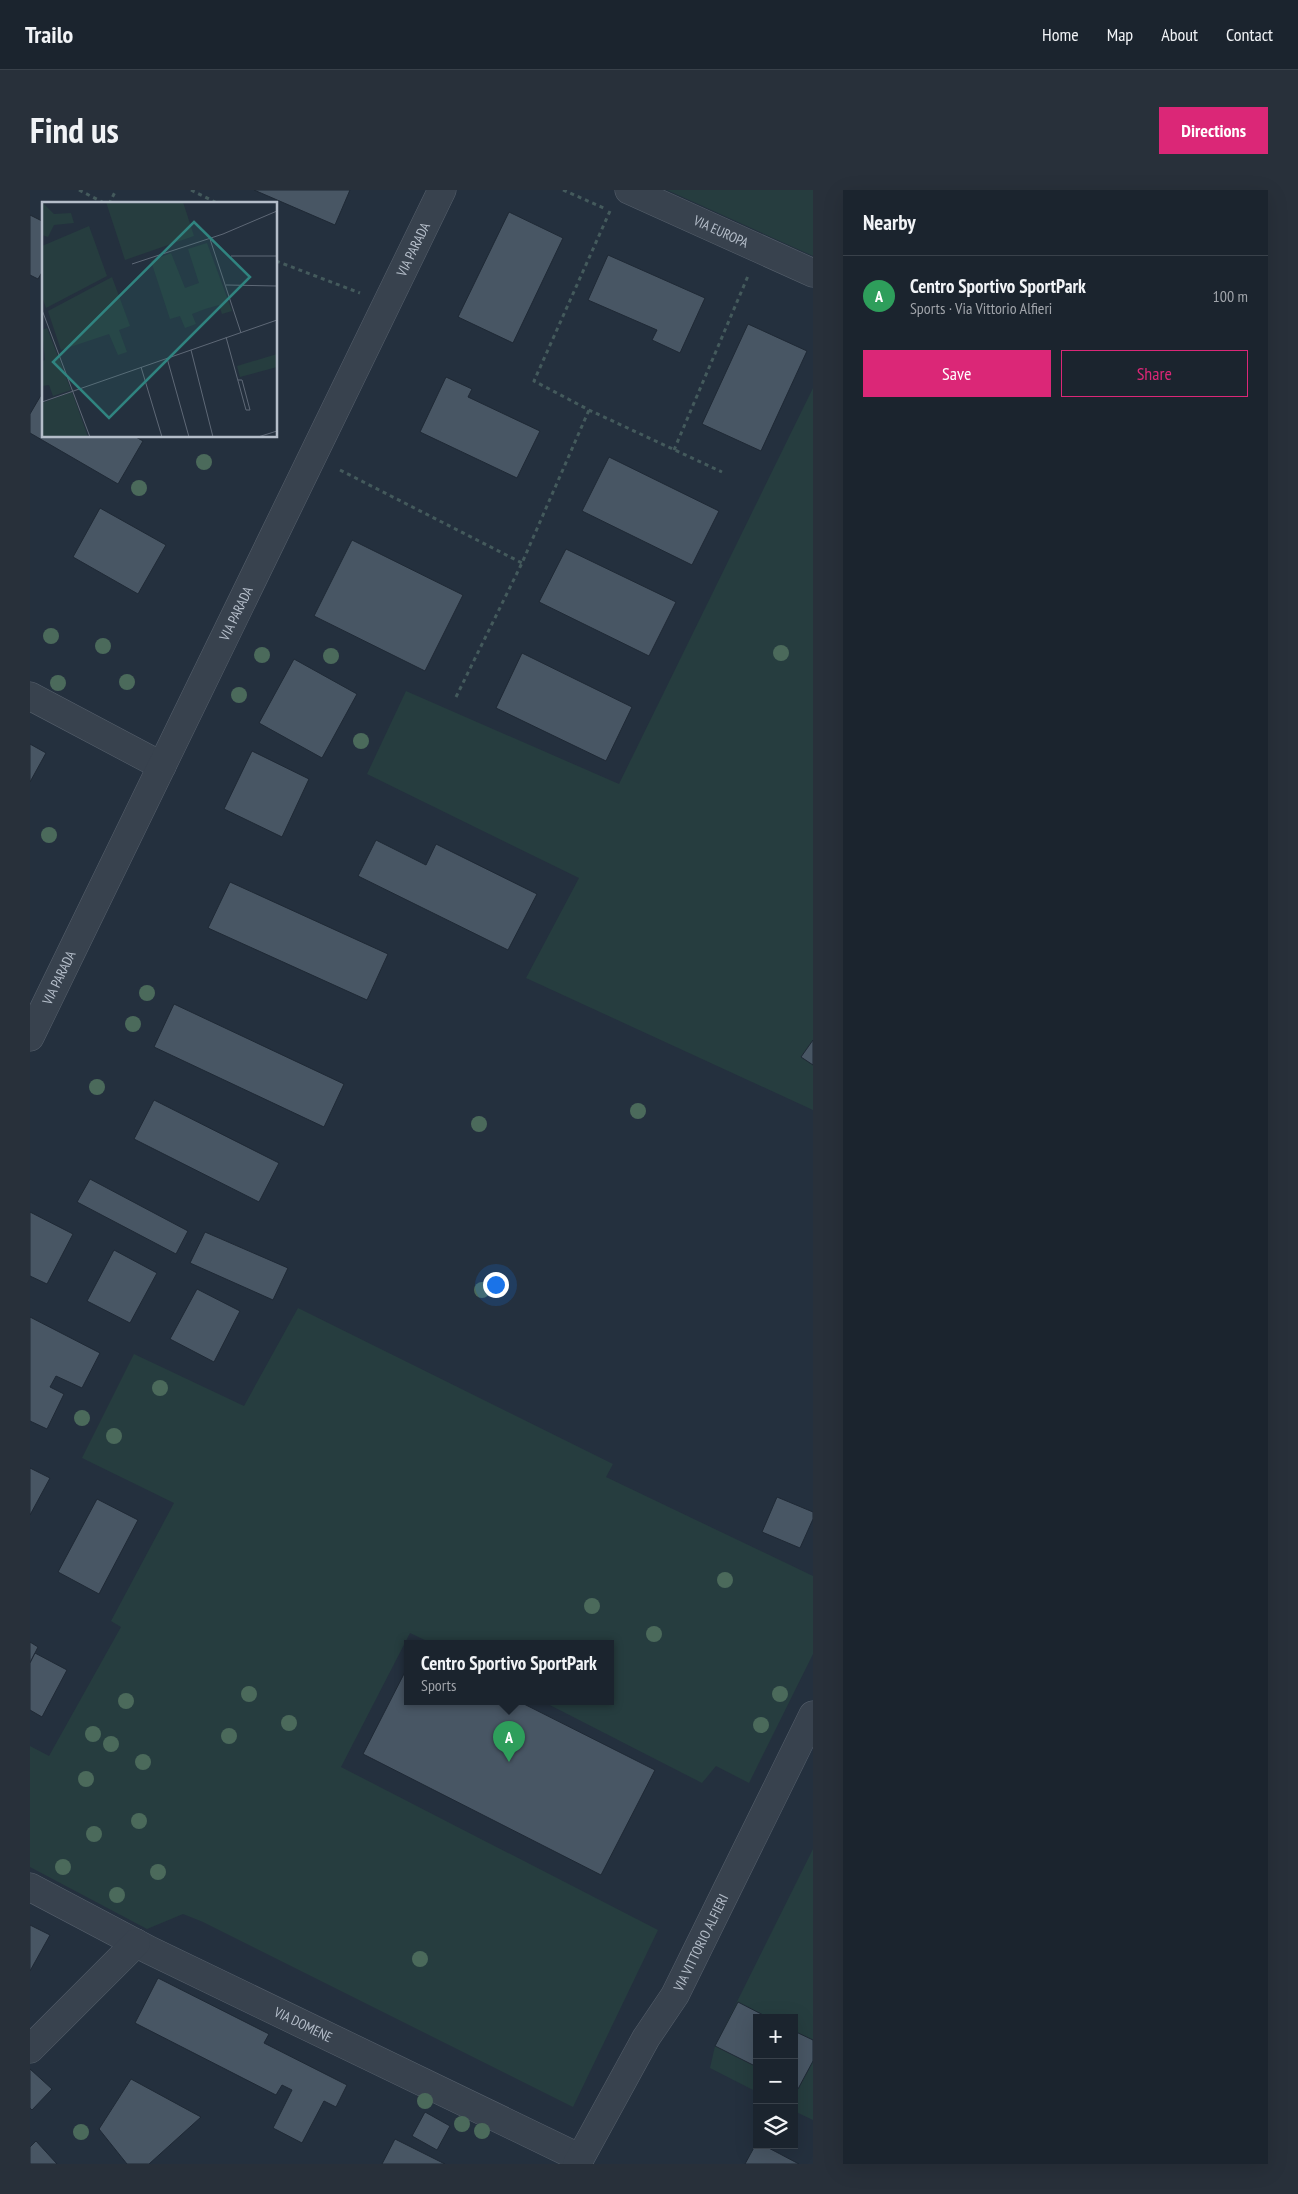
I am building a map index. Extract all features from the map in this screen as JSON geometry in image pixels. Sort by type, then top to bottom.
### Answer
[{"type":"street","name":"VIA PARADA","points":[[34,1020],[162,766],[442,190]]},
{"type":"street","name":"VIA EUROPA","points":[[629,190],[813,273]]},
{"type":"street","points":[[30,696],[162,766]]},
{"type":"street","name":"VIA VITTORIO ALFIERI","points":[[578,2161],[646,2038],[675,1995],[813,1715]]},
{"type":"street","name":"VIA DOMENE","points":[[30,1887],[136,1943],[578,2161]]},
{"type":"street","points":[[30,2049],[136,1943]]},
{"type":"path","points":[[79,190],[103,202]]},
{"type":"path","points":[[108,202],[116,190]]},
{"type":"path","points":[[191,190],[215,202]]},
{"type":"path","points":[[610,211],[534,381],[589,410],[722,472]]},
{"type":"path","points":[[278,262],[387,303]]},
{"type":"path","points":[[674,450],[749,273]]},
{"type":"path","points":[[456,698],[522,563],[589,410]]},
{"type":"path","points":[[312,456],[522,563]]},
{"type":"green space","points":[[667,190],[813,190],[813,256]]},
{"type":"green space","points":[[813,388],[813,1110],[526,978],[579,878],[367,774],[406,691],[619,784]]},
{"type":"green space","points":[[298,1308],[613,1464],[606,1477],[813,1576],[813,1654],[749,1783],[716,1766],[702,1783],[550,1705],[614,1705],[614,1640],[425,1640],[410,1633],[406,1640],[404,1640],[404,1645],[341,1767],[658,1930],[573,2107],[203,1922],[183,1914],[147,1929],[30,1867],[30,1746],[49,1756],[121,1627],[111,1621],[174,1503],[82,1458],[134,1354],[244,1406]]},
{"type":"green space","points":[[813,1849],[813,2120],[798,2113],[798,2014],[753,2014],[753,2090],[710,2068],[715,2046]]},
{"type":"building","points":[[254,190],[350,190],[335,225]]},
{"type":"building","points":[[509,212],[563,238],[513,343],[458,317]]},
{"type":"building","points":[[30,215],[42,221],[42,272],[38,279],[30,275]]},
{"type":"building","points":[[608,255],[705,298],[680,353],[652,340],[657,330],[588,300]]},
{"type":"building","points":[[748,324],[807,351],[761,451],[702,424]]},
{"type":"building","points":[[446,377],[472,389],[468,397],[540,431],[517,478],[420,432]]},
{"type":"building","points":[[42,393],[42,438],[138,438],[143,441],[118,484],[30,433],[30,414]]},
{"type":"building","points":[[609,457],[719,511],[692,565],[582,511]]},
{"type":"building","points":[[100,508],[166,545],[138,594],[73,557]]},
{"type":"building","points":[[352,540],[463,595],[425,671],[314,616]]},
{"type":"building","points":[[566,549],[676,602],[649,656],[539,602]]},
{"type":"building","points":[[522,653],[632,707],[606,761],[496,708]]},
{"type":"building","points":[[294,659],[357,694],[322,758],[259,723]]},
{"type":"building","points":[[30,744],[46,753],[30,782]]},
{"type":"building","points":[[252,751],[309,779],[282,837],[224,809]]},
{"type":"building","points":[[376,840],[426,865],[436,844],[537,894],[508,950],[358,876]]},
{"type":"building","points":[[230,882],[388,954],[367,1000],[208,928]]},
{"type":"building","points":[[174,1004],[344,1084],[324,1127],[154,1047]]},
{"type":"building","points":[[813,1040],[813,1065],[801,1057]]},
{"type":"building","points":[[154,1100],[279,1163],[259,1202],[134,1139]]},
{"type":"building","points":[[90,1179],[188,1231],[176,1254],[77,1202]]},
{"type":"building","points":[[30,1212],[73,1234],[47,1284],[30,1276]]},
{"type":"building","points":[[205,1232],[288,1268],[273,1300],[190,1263]]},
{"type":"building","points":[[114,1250],[157,1273],[130,1323],[87,1301]]},
{"type":"building","points":[[197,1289],[240,1311],[214,1362],[170,1339]]},
{"type":"building","points":[[30,1317],[100,1353],[82,1388],[56,1376],[50,1387],[64,1394],[47,1429],[30,1421]]},
{"type":"building","points":[[30,1468],[50,1478],[30,1515]]},
{"type":"building","points":[[777,1497],[813,1512],[813,1519],[800,1548],[762,1532]]},
{"type":"building","points":[[97,1499],[138,1520],[99,1594],[58,1572]]},
{"type":"building","points":[[30,1642],[38,1647],[30,1663]]},
{"type":"building","points":[[35,1653],[67,1670],[42,1717],[30,1710],[30,1663]]},
{"type":"building","points":[[404,1674],[404,1705],[526,1705],[655,1770],[601,1875],[363,1754]]},
{"type":"building","points":[[30,1925],[50,1935],[30,1971]]},
{"type":"building","points":[[158,1978],[269,2034],[264,2043],[347,2085],[336,2107],[324,2101],[302,2143],[273,2128],[292,2090],[282,2085],[276,2095],[135,2023]]},
{"type":"building","points":[[738,2002],[761,2014],[753,2014],[753,2065],[715,2046]]},
{"type":"building","points":[[798,2033],[813,2040],[813,2061],[798,2089]]},
{"type":"building","points":[[30,2069],[52,2089],[32,2110],[30,2108]]},
{"type":"building","points":[[131,2079],[201,2117],[149,2164],[127,2164],[99,2129]]},
{"type":"building","points":[[425,2112],[450,2126],[437,2150],[412,2136]]},
{"type":"building","points":[[395,2139],[445,2164],[382,2164]]},
{"type":"building","points":[[36,2141],[57,2164],[30,2164],[30,2147]]},
{"type":"building","points":[[753,2149],[771,2149],[799,2164],[745,2164]]},
{"type":"place","name":"Centro Sportivo SportPark","points":[[509,1762]]}]
